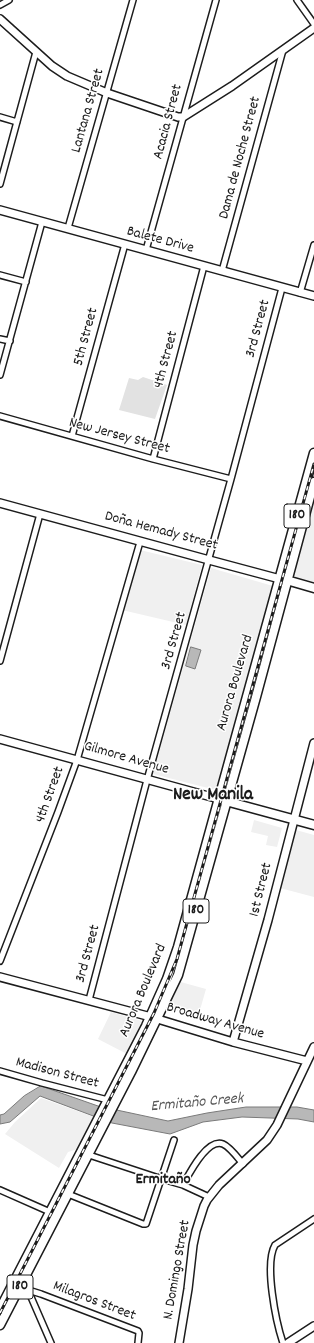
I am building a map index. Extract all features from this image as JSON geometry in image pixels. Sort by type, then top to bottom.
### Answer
[{"type":"main road","name":"Aurora Boulevard","points":[[284,580],[314,453]]},
{"type":"main road","name":"Aurora Boulevard","points":[[0,1325],[20,1286],[50,1212],[85,1153],[154,1018],[175,959],[223,800],[284,580],[314,482]]},
{"type":"main road","name":"Doña Hemady Street","points":[[284,580],[314,588]]},
{"type":"main road","name":"Gilmore Avenue","points":[[223,800],[314,825]]},
{"type":"main road","name":"Aurora Boulevard","points":[[39,1242],[68,1194],[85,1153]]},
{"type":"main road","name":"Aurora Boulevard","points":[[0,1309],[20,1286]]},
{"type":"street","points":[[0,5],[9,0]]},
{"type":"street","name":"Lantana Street","points":[[68,228],[133,0]]},
{"type":"street","name":"Acacia Street","points":[[146,250],[216,0]]},
{"type":"street","points":[[297,0],[314,24]]},
{"type":"street","points":[[0,19],[52,66],[67,76],[107,93],[173,116],[183,117],[232,86],[314,28]]},
{"type":"street","name":"Dama de Noche Street","points":[[222,271],[283,50]]},
{"type":"street","points":[[0,184],[36,52]]},
{"type":"street","points":[[0,117],[17,122]]},
{"type":"street","name":"Balete Drive","points":[[0,210],[314,296]]},
{"type":"street","points":[[0,374],[42,222]]},
{"type":"street","name":"5th Street","points":[[72,436],[125,244]]},
{"type":"street","points":[[300,293],[314,245]]},
{"type":"street","name":"4th Street","points":[[153,459],[204,266]]},
{"type":"street","points":[[0,275],[26,282]]},
{"type":"street","name":"3rd Street","points":[[88,1000],[147,780],[232,479],[282,288]]},
{"type":"street","points":[[0,339],[10,341]]},
{"type":"street","name":"New Jersey Street","points":[[0,416],[153,459],[232,479]]},
{"type":"street","name":"Doña Hemady Street","points":[[0,503],[284,580]]},
{"type":"street","points":[[0,661],[40,514]]},
{"type":"street","name":"4th Street","points":[[0,960],[56,818],[77,760],[140,542]]},
{"type":"street","name":"Gilmore Avenue","points":[[0,739],[223,800]]},
{"type":"street","name":"1st Street","points":[[233,1042],[268,920],[314,743]]},
{"type":"street","name":"Broadway Avenue","points":[[0,977],[154,1018],[233,1042],[310,1061]]},
{"type":"street","name":"N. Domingo Street","points":[[179,1343],[196,1232],[202,1211],[209,1197],[219,1186],[267,1140],[277,1125],[310,1061],[314,1047]]},
{"type":"street","name":"Madison Street","points":[[0,1071],[109,1104]]},
{"type":"street","points":[[68,1194],[146,1224],[174,1140]]},
{"type":"street","points":[[183,1185],[198,1159],[215,1143],[225,1145],[243,1164]]},
{"type":"street","points":[[85,1153],[183,1185],[209,1197]]},
{"type":"street","points":[[0,1190],[50,1212]]},
{"type":"street","points":[[283,1343],[270,1284],[272,1251],[275,1246],[314,1220]]},
{"type":"street","points":[[20,1286],[31,1297],[51,1343]]},
{"type":"street","name":"Milagros Street","points":[[20,1286],[139,1332],[138,1343]]},
{"type":"street","name":"Milagros Street","points":[[31,1297],[41,1294]]},
{"type":"street","points":[[288,1343],[314,1326]]},
{"type":"shaded area","points":[[143,377],[167,385],[155,419],[119,410],[129,378],[138,380]]},
{"type":"shaded area","points":[[314,498],[314,585],[297,580],[293,574]]},
{"type":"shaded area","points":[[140,550],[202,565],[186,625],[122,610]]},
{"type":"shaded area","points":[[211,568],[273,586],[224,770],[221,769],[220,773],[222,774],[219,786],[212,789],[153,774]]},
{"type":"shaded area","points":[[191,647],[201,650],[195,669],[186,666]]},
{"type":"shaded area","points":[[254,820],[282,828],[277,847],[266,845],[268,836],[251,832]]},
{"type":"shaded area","points":[[296,830],[314,835],[314,897],[280,888]]},
{"type":"shaded area","points":[[177,981],[206,989],[198,1017],[165,1007]]},
{"type":"shaded area","points":[[111,1012],[142,1021],[127,1054],[98,1039]]},
{"type":"shaded area","name":"Ermitaño Creek","points":[[41,1086],[98,1106],[168,1121],[246,1107],[297,1107],[314,1110],[314,1122],[298,1119],[242,1117],[203,1122],[170,1134],[112,1123],[40,1096],[10,1122],[0,1124],[0,1115],[4,1114],[24,1096]]},
{"type":"shaded area","points":[[41,1098],[94,1117],[78,1149],[68,1152],[59,1168],[5,1134],[15,1122]]},
{"type":"railway","points":[[0,1313],[154,1013],[177,959],[314,464]]},
{"type":"district","name":"New Manila","points":[[213,796]]},
{"type":"district","name":"Ermitaño","points":[[163,1181]]}]
